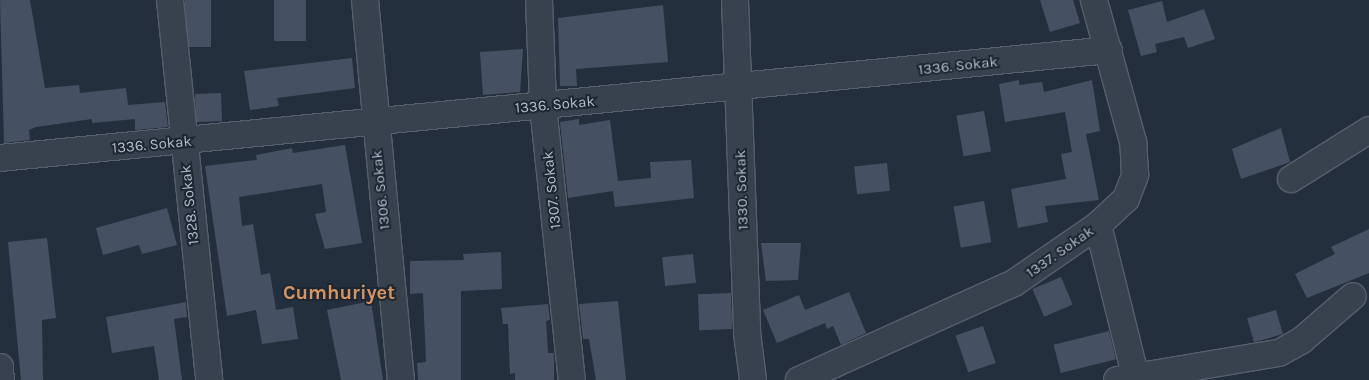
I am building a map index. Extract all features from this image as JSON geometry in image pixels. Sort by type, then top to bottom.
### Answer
[{"type":"street","name":"1328. Sokak","points":[[170,0],[183,142],[209,380]]},
{"type":"street","name":"1306. Sokak","points":[[365,0],[374,119],[401,380]]},
{"type":"street","name":"1307. Sokak","points":[[540,0],[543,106],[572,380]]},
{"type":"street","name":"1330. Sokak","points":[[735,0],[746,333],[753,380]]},
{"type":"street","name":"1337. Sokak","points":[[799,380],[982,301],[1098,226],[1126,199],[1135,175],[1128,112],[1094,0]]},
{"type":"street","name":"1336. Sokak","points":[[0,158],[183,142],[374,119],[738,90],[1109,50]]},
{"type":"street","points":[[1291,179],[1369,130]]},
{"type":"street","points":[[1098,226],[1126,377],[1233,364],[1279,353],[1302,340],[1353,296]]},
{"type":"building","points":[[0,0],[30,0],[45,88],[79,85],[80,93],[126,88],[128,105],[165,102],[168,127],[135,130],[135,119],[92,123],[92,119],[36,127],[29,130],[30,140],[4,143]]},
{"type":"building","points":[[185,0],[211,0],[211,47],[185,47]]},
{"type":"building","points":[[274,0],[306,0],[306,41],[274,41]]},
{"type":"building","points":[[1040,0],[1073,0],[1080,23],[1050,32]]},
{"type":"building","points":[[1162,1],[1167,22],[1204,9],[1215,39],[1188,48],[1184,37],[1155,44],[1157,52],[1141,56],[1128,10]]},
{"type":"building","points":[[663,5],[668,62],[576,69],[577,86],[560,86],[558,18]]},
{"type":"building","points":[[523,49],[520,92],[483,95],[480,52]]},
{"type":"building","points":[[352,58],[355,88],[277,98],[279,106],[250,110],[244,71]]},
{"type":"building","points":[[1019,80],[1019,85],[1042,82],[1044,92],[1092,80],[1100,131],[1086,134],[1099,200],[1045,206],[1048,222],[1018,228],[1011,189],[1066,179],[1061,154],[1072,152],[1065,112],[1005,122],[999,84]]},
{"type":"building","points":[[221,93],[222,121],[196,122],[195,94]]},
{"type":"building","points":[[984,111],[991,151],[964,156],[956,116]]},
{"type":"building","points":[[579,119],[579,125],[610,120],[618,181],[651,178],[650,162],[691,160],[694,198],[615,207],[613,191],[568,198],[560,122]]},
{"type":"building","points":[[1281,128],[1290,162],[1241,179],[1232,149]]},
{"type":"building","points":[[345,145],[362,243],[325,249],[315,214],[326,212],[322,184],[239,197],[242,226],[253,224],[261,275],[270,273],[276,310],[293,307],[298,339],[262,344],[256,310],[227,316],[205,166],[257,160],[256,155],[292,148],[293,153]]},
{"type":"building","points":[[887,163],[890,191],[857,194],[854,166]]},
{"type":"building","points":[[984,201],[991,242],[961,248],[953,206]]},
{"type":"building","points":[[167,208],[177,245],[142,254],[139,245],[103,255],[96,228]]},
{"type":"building","points":[[1369,229],[1369,273],[1307,298],[1295,274],[1335,254],[1331,247]]},
{"type":"building","points":[[47,238],[56,318],[42,320],[43,380],[21,380],[8,242]]},
{"type":"building","points":[[761,243],[801,243],[798,280],[766,281]]},
{"type":"building","points":[[501,252],[502,289],[461,291],[461,380],[418,380],[417,363],[426,362],[423,293],[410,294],[410,261],[464,260],[463,254]]},
{"type":"building","points":[[693,254],[696,283],[665,286],[662,257]]},
{"type":"building","points":[[1061,277],[1073,305],[1044,317],[1032,289]]},
{"type":"building","points":[[849,292],[866,333],[841,345],[833,326],[827,329],[825,323],[777,343],[763,310],[799,295],[805,310]]},
{"type":"building","points":[[731,293],[732,329],[699,330],[698,294]]},
{"type":"building","points":[[371,301],[383,380],[341,380],[327,310]]},
{"type":"building","points":[[618,301],[626,380],[596,380],[589,339],[583,339],[579,304]]},
{"type":"building","points":[[186,302],[187,317],[174,319],[182,380],[159,380],[154,346],[112,353],[106,317]]},
{"type":"building","points":[[548,304],[550,320],[546,321],[548,353],[554,353],[554,380],[515,380],[515,373],[510,374],[508,324],[503,324],[501,308]]},
{"type":"building","points":[[1276,310],[1283,334],[1254,342],[1247,318]]},
{"type":"building","points":[[983,326],[996,363],[968,372],[956,335]]},
{"type":"building","points":[[1109,331],[1116,359],[1061,373],[1054,345]]},
{"type":"district","name":"Cumhuriyet","points":[[339,292]]}]
